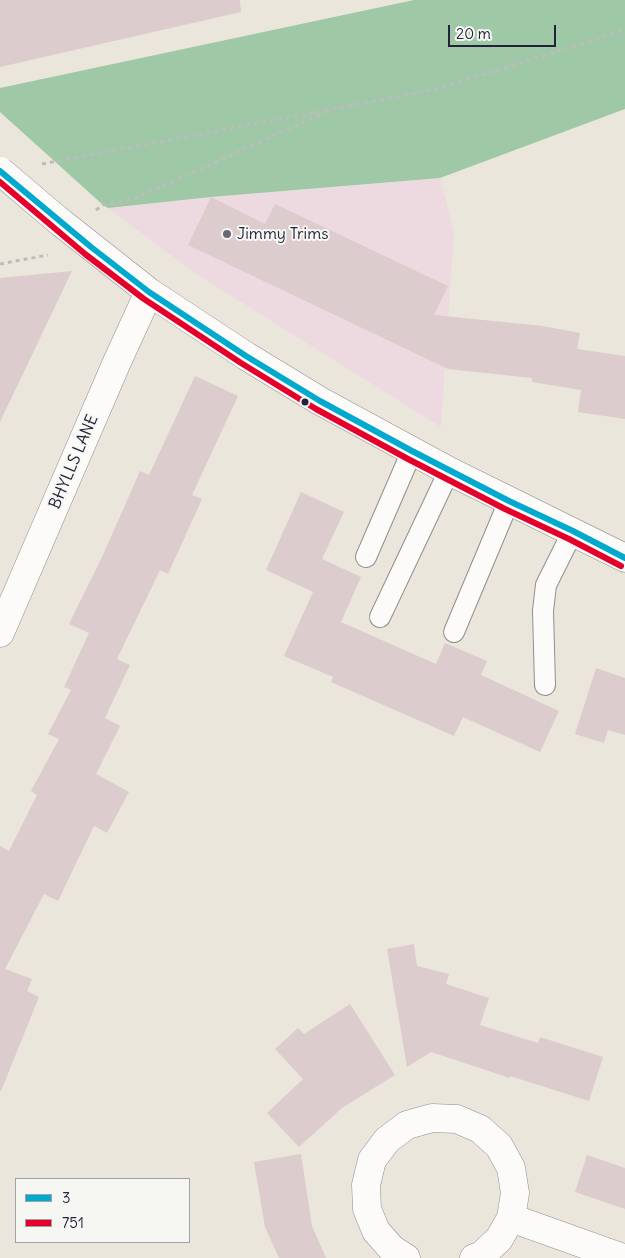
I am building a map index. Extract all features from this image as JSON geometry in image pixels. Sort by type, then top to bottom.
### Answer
[{"type":"street","points":[[0,172],[149,292],[246,356],[320,401],[449,471],[625,558]]},
{"type":"street","name":"BHYLLS LANE","points":[[0,632],[149,292]]},
{"type":"street","points":[[406,1258],[392,1249],[376,1231],[367,1209],[366,1185],[372,1160],[386,1140],[407,1125],[432,1118],[457,1119],[480,1129],[499,1146],[511,1168],[515,1193],[511,1218],[499,1239],[482,1255],[474,1258]]},
{"type":"street","points":[[511,1218],[623,1258]]},
{"type":"lane","points":[[366,557],[412,451]]},
{"type":"lane","points":[[380,617],[449,471]]},
{"type":"lane","points":[[454,632],[509,501]]},
{"type":"lane","points":[[546,685],[543,611],[546,585],[573,531]]},
{"type":"path","points":[[39,165],[433,90],[625,30]]},
{"type":"path","points":[[136,198],[331,109]]},
{"type":"path","points":[[0,264],[91,247]]},
{"type":"shaded area","points":[[440,178],[454,232],[441,427],[196,274],[108,208],[211,197]]},
{"type":"green space","points":[[414,0],[625,0],[625,109],[440,178],[211,197],[108,208],[0,112],[0,88]]},
{"type":"building","points":[[0,0],[240,0],[241,12],[0,67]]},
{"type":"building","points":[[211,197],[265,224],[275,204],[448,286],[434,315],[543,326],[580,333],[577,349],[625,356],[625,419],[578,412],[581,390],[532,382],[532,378],[448,369],[188,245]]},
{"type":"building","points":[[72,271],[0,422],[0,278]]},
{"type":"building","points":[[195,376],[238,396],[192,495],[202,499],[168,574],[160,570],[117,659],[130,665],[105,718],[120,726],[96,774],[129,792],[107,833],[94,826],[58,901],[44,894],[5,969],[32,979],[27,991],[39,997],[0,1091],[0,846],[9,851],[37,795],[31,791],[59,739],[48,734],[71,690],[64,687],[89,633],[69,624],[103,555],[140,471],[149,475]]},
{"type":"building","points":[[301,492],[344,512],[322,559],[361,577],[341,622],[436,664],[445,643],[487,661],[481,675],[559,711],[540,752],[463,717],[454,736],[331,682],[333,677],[284,656],[313,592],[266,570]]},
{"type":"building","points":[[596,668],[625,678],[625,735],[608,730],[604,743],[575,734]]},
{"type":"building","points":[[414,944],[417,966],[449,974],[446,984],[489,998],[480,1025],[538,1043],[540,1037],[603,1057],[589,1101],[431,1052],[407,1067],[387,949]]},
{"type":"building","points":[[350,1004],[395,1075],[342,1108],[299,1147],[267,1113],[303,1079],[275,1049],[298,1028],[304,1034]]},
{"type":"building","points":[[301,1154],[312,1226],[326,1258],[279,1258],[265,1227],[254,1162]]},
{"type":"building","points":[[587,1155],[625,1168],[625,1209],[575,1192]]},
{"type":"transit line","name":"3","points":[[0,171],[91,247],[149,292],[246,356],[320,401],[412,451],[625,558]]},
{"type":"transit line","name":"751","points":[[0,182],[85,254],[144,299],[241,363],[316,409],[408,459],[621,566]]},
{"type":"place","name":"Jimmy Trims","points":[[227,234]]}]
